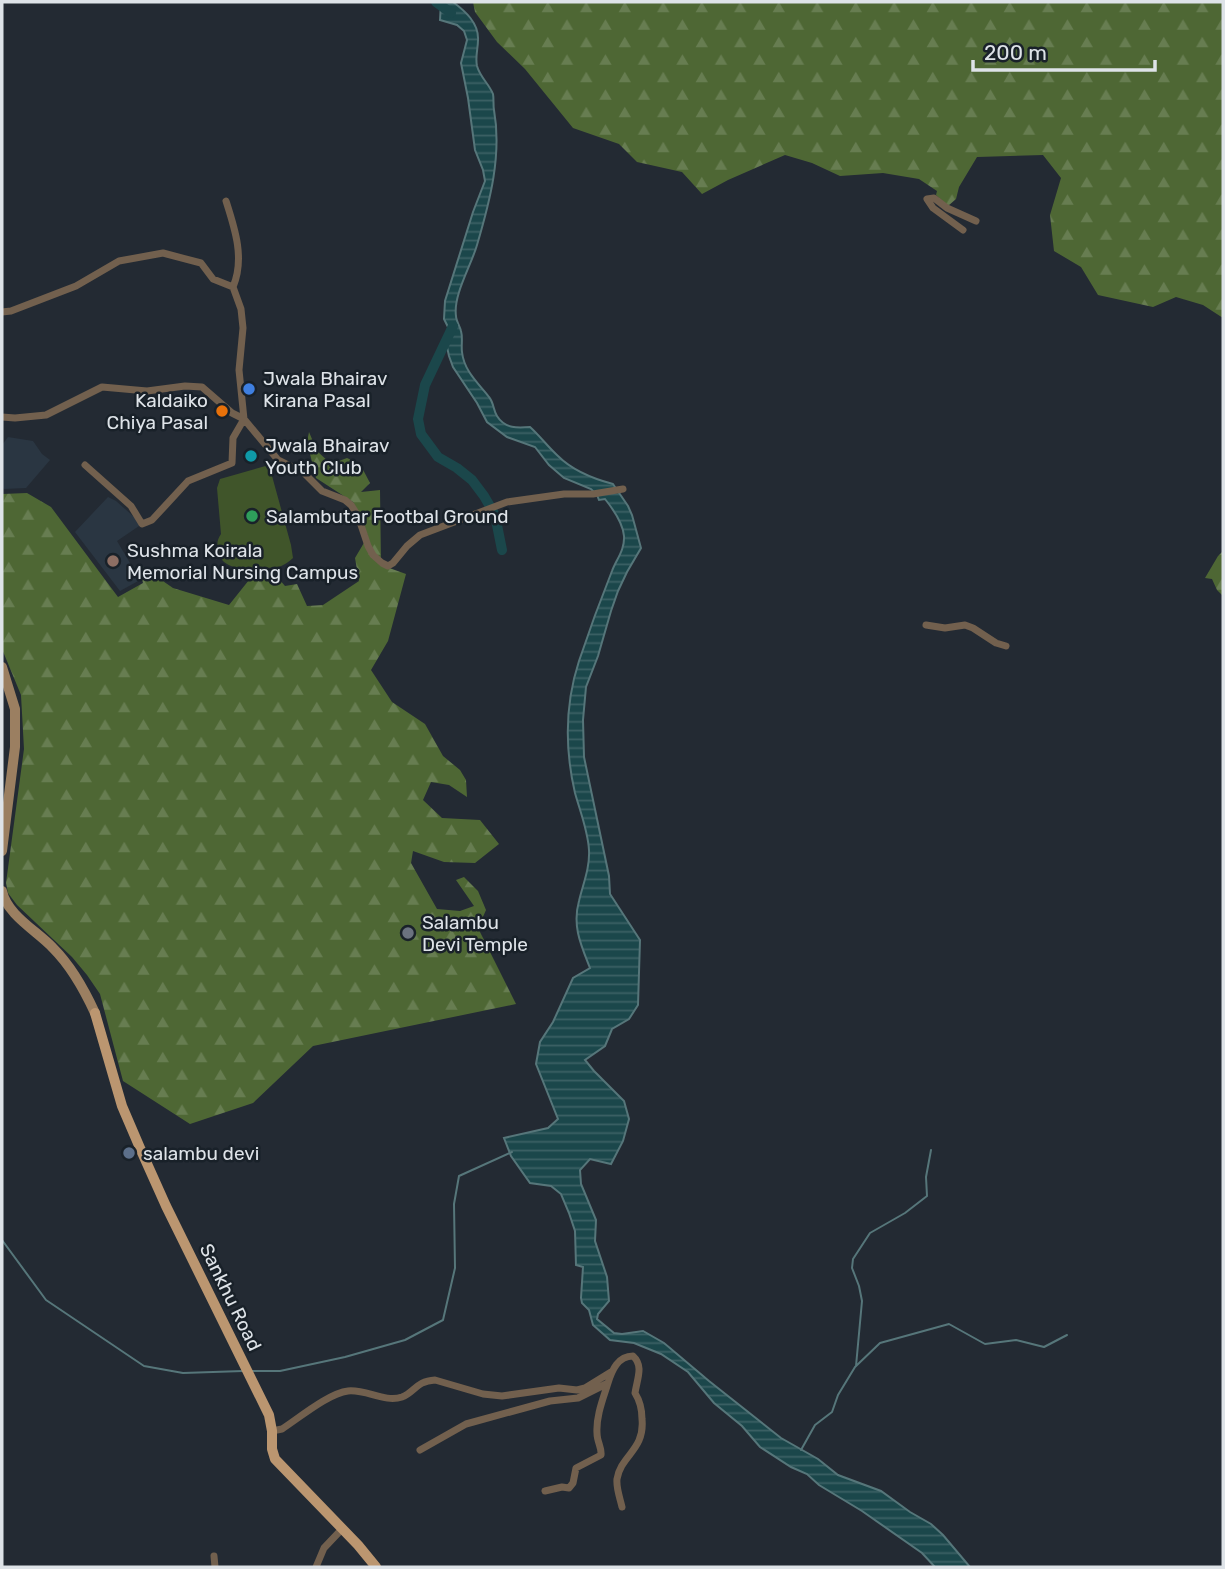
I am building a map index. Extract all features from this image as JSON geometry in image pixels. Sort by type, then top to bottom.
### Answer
[{"type":"main road","points":[[2,667],[15,709],[15,747],[2,851]]},
{"type":"main road","points":[[2,896],[14,913],[53,947],[75,974],[95,1013]]},
{"type":"main road","name":"Sankhu Road","points":[[95,1013],[126,1115],[166,1206],[269,1415],[275,1459],[376,1567]]},
{"type":"street","points":[[962,230],[933,208],[927,199],[934,198],[947,208],[976,220]]},
{"type":"street","points":[[85,465],[131,506],[142,524],[152,520],[188,481],[232,463],[233,438],[244,419],[239,370],[242,321],[241,309],[233,287],[239,265],[238,248],[226,201]]},
{"type":"street","points":[[2,312],[76,286],[119,261],[163,253],[201,263],[213,279],[233,287]]},
{"type":"street","points":[[2,417],[46,415],[102,387],[148,391],[197,386],[207,390],[232,414],[244,419],[278,460],[306,475],[322,491],[351,505],[375,558],[388,566],[420,535],[507,502],[623,489]]},
{"type":"street","points":[[926,625],[945,628],[965,625],[1006,646]]},
{"type":"street","points":[[272,1431],[282,1429],[332,1396],[348,1391],[387,1398],[402,1397],[427,1380],[502,1396],[559,1388],[577,1390],[611,1372],[629,1355],[638,1360],[640,1368],[635,1393],[642,1411],[643,1430],[638,1444],[618,1476],[617,1487],[622,1507]]},
{"type":"street","points":[[545,1491],[569,1488],[573,1483],[576,1468],[601,1455],[597,1433],[599,1411],[611,1372]]},
{"type":"street","points":[[420,1450],[466,1424],[550,1401],[578,1398],[608,1383]]},
{"type":"street","points":[[316,1567],[324,1548],[342,1529]]},
{"type":"street","points":[[214,1556],[215,1567]]},
{"type":"shaded area","points":[[441,2],[453,2],[474,23],[478,34],[477,66],[493,94],[496,127],[496,161],[490,195],[477,245],[457,299],[456,318],[462,334],[463,359],[472,376],[491,399],[500,420],[516,427],[530,427],[570,466],[613,484],[632,515],[641,548],[627,572],[611,611],[586,687],[583,720],[584,757],[609,876],[610,894],[640,940],[638,1005],[629,1019],[612,1029],[605,1046],[585,1060],[624,1101],[629,1119],[623,1141],[611,1164],[590,1159],[580,1170],[581,1184],[596,1220],[595,1241],[607,1277],[609,1301],[597,1319],[614,1333],[643,1331],[664,1343],[781,1438],[818,1459],[838,1475],[881,1491],[931,1524],[970,1567],[935,1567],[922,1553],[862,1511],[819,1485],[807,1474],[760,1447],[742,1426],[714,1403],[688,1372],[661,1354],[634,1343],[610,1340],[593,1325],[589,1310],[582,1303],[583,1267],[576,1265],[575,1231],[561,1194],[551,1186],[530,1183],[511,1156],[504,1138],[548,1128],[558,1119],[536,1064],[540,1042],[553,1022],[573,978],[590,968],[576,919],[589,850],[572,777],[568,744],[569,710],[579,661],[622,550],[624,536],[620,521],[605,499],[599,500],[591,489],[564,478],[535,447],[507,437],[487,422],[449,356],[448,327],[444,319],[445,301],[485,181],[475,150],[461,63],[467,40],[464,31],[457,25],[440,20]]},
{"type":"shaded area","points":[[8,437],[33,441],[50,460],[26,488],[2,487],[2,445]]},
{"type":"shaded area","name":"Sushma Koirala Memorial Nursing Campus","points":[[108,497],[142,524],[117,541],[140,580],[120,591],[75,532]]},
{"type":"green space","points":[[473,2],[1223,2],[1223,318],[1203,305],[1176,297],[1153,307],[1098,295],[1081,267],[1054,251],[1050,215],[1061,178],[1043,155],[977,157],[959,187],[956,199],[948,206],[936,195],[937,191],[919,179],[883,173],[840,176],[812,163],[785,155],[702,194],[682,172],[637,162],[619,144],[573,128],[525,69],[497,42],[475,12]]},
{"type":"green space","points":[[309,432],[317,451],[331,464],[347,458],[360,464],[370,483],[361,492],[380,490],[381,565],[406,574],[388,641],[371,670],[392,702],[425,724],[443,756],[460,770],[466,780],[467,797],[449,785],[431,782],[423,800],[442,818],[480,820],[499,844],[475,863],[444,862],[413,851],[411,863],[437,909],[460,911],[474,906],[456,880],[464,877],[478,891],[486,910],[478,928],[516,1004],[313,1046],[253,1103],[190,1124],[123,1081],[100,994],[72,957],[17,905],[8,893],[6,883],[24,749],[21,695],[2,649],[2,494],[27,493],[51,507],[118,597],[143,583],[138,564],[173,588],[229,605],[253,575],[273,572],[285,586],[297,584],[307,606],[323,605],[359,581],[355,558],[368,536],[353,502],[316,478],[307,442]]},
{"type":"green space","name":"Salambutar Footbal Ground","points":[[269,465],[293,558],[275,568],[242,568],[229,565],[220,556],[217,545],[221,534],[217,488],[220,479]]},
{"type":"green space","points":[[1223,551],[1223,596],[1212,579],[1205,578]]},
{"type":"waterway","points":[[436,2],[451,13]]},
{"type":"waterway","points":[[453,326],[425,385],[418,419],[421,434],[438,457],[472,480],[484,496],[495,515],[502,550]]},
{"type":"waterway","points":[[856,1366],[862,1301],[852,1268],[853,1259],[870,1233],[905,1213],[927,1196],[926,1177],[931,1150]]},
{"type":"waterway","points":[[252,1371],[280,1371],[345,1357],[405,1340],[443,1320],[455,1268],[454,1204],[459,1176],[512,1152]]},
{"type":"waterway","points":[[2,1240],[46,1300],[144,1366],[183,1373],[243,1371]]},
{"type":"waterway","points":[[801,1450],[815,1425],[832,1412],[838,1395],[855,1367],[880,1343],[949,1324],[985,1344],[1016,1340],[1044,1347],[1067,1335]]},
{"type":"place","name":"Jwala Bhairav Kirana Pasal","points":[[249,389]]},
{"type":"place","name":"Kaldaiko Chiya Pasal","points":[[222,411]]},
{"type":"place","name":"Jwala Bhairav Youth Club","points":[[251,456]]},
{"type":"place","name":"Salambutar Footbal Ground","points":[[252,516]]},
{"type":"place","name":"Sushma Koirala Memorial Nursing Campus","points":[[113,561]]},
{"type":"place","name":"Salambu Devi Temple","points":[[408,933]]},
{"type":"place","name":"salambu devi","points":[[129,1153]]}]
